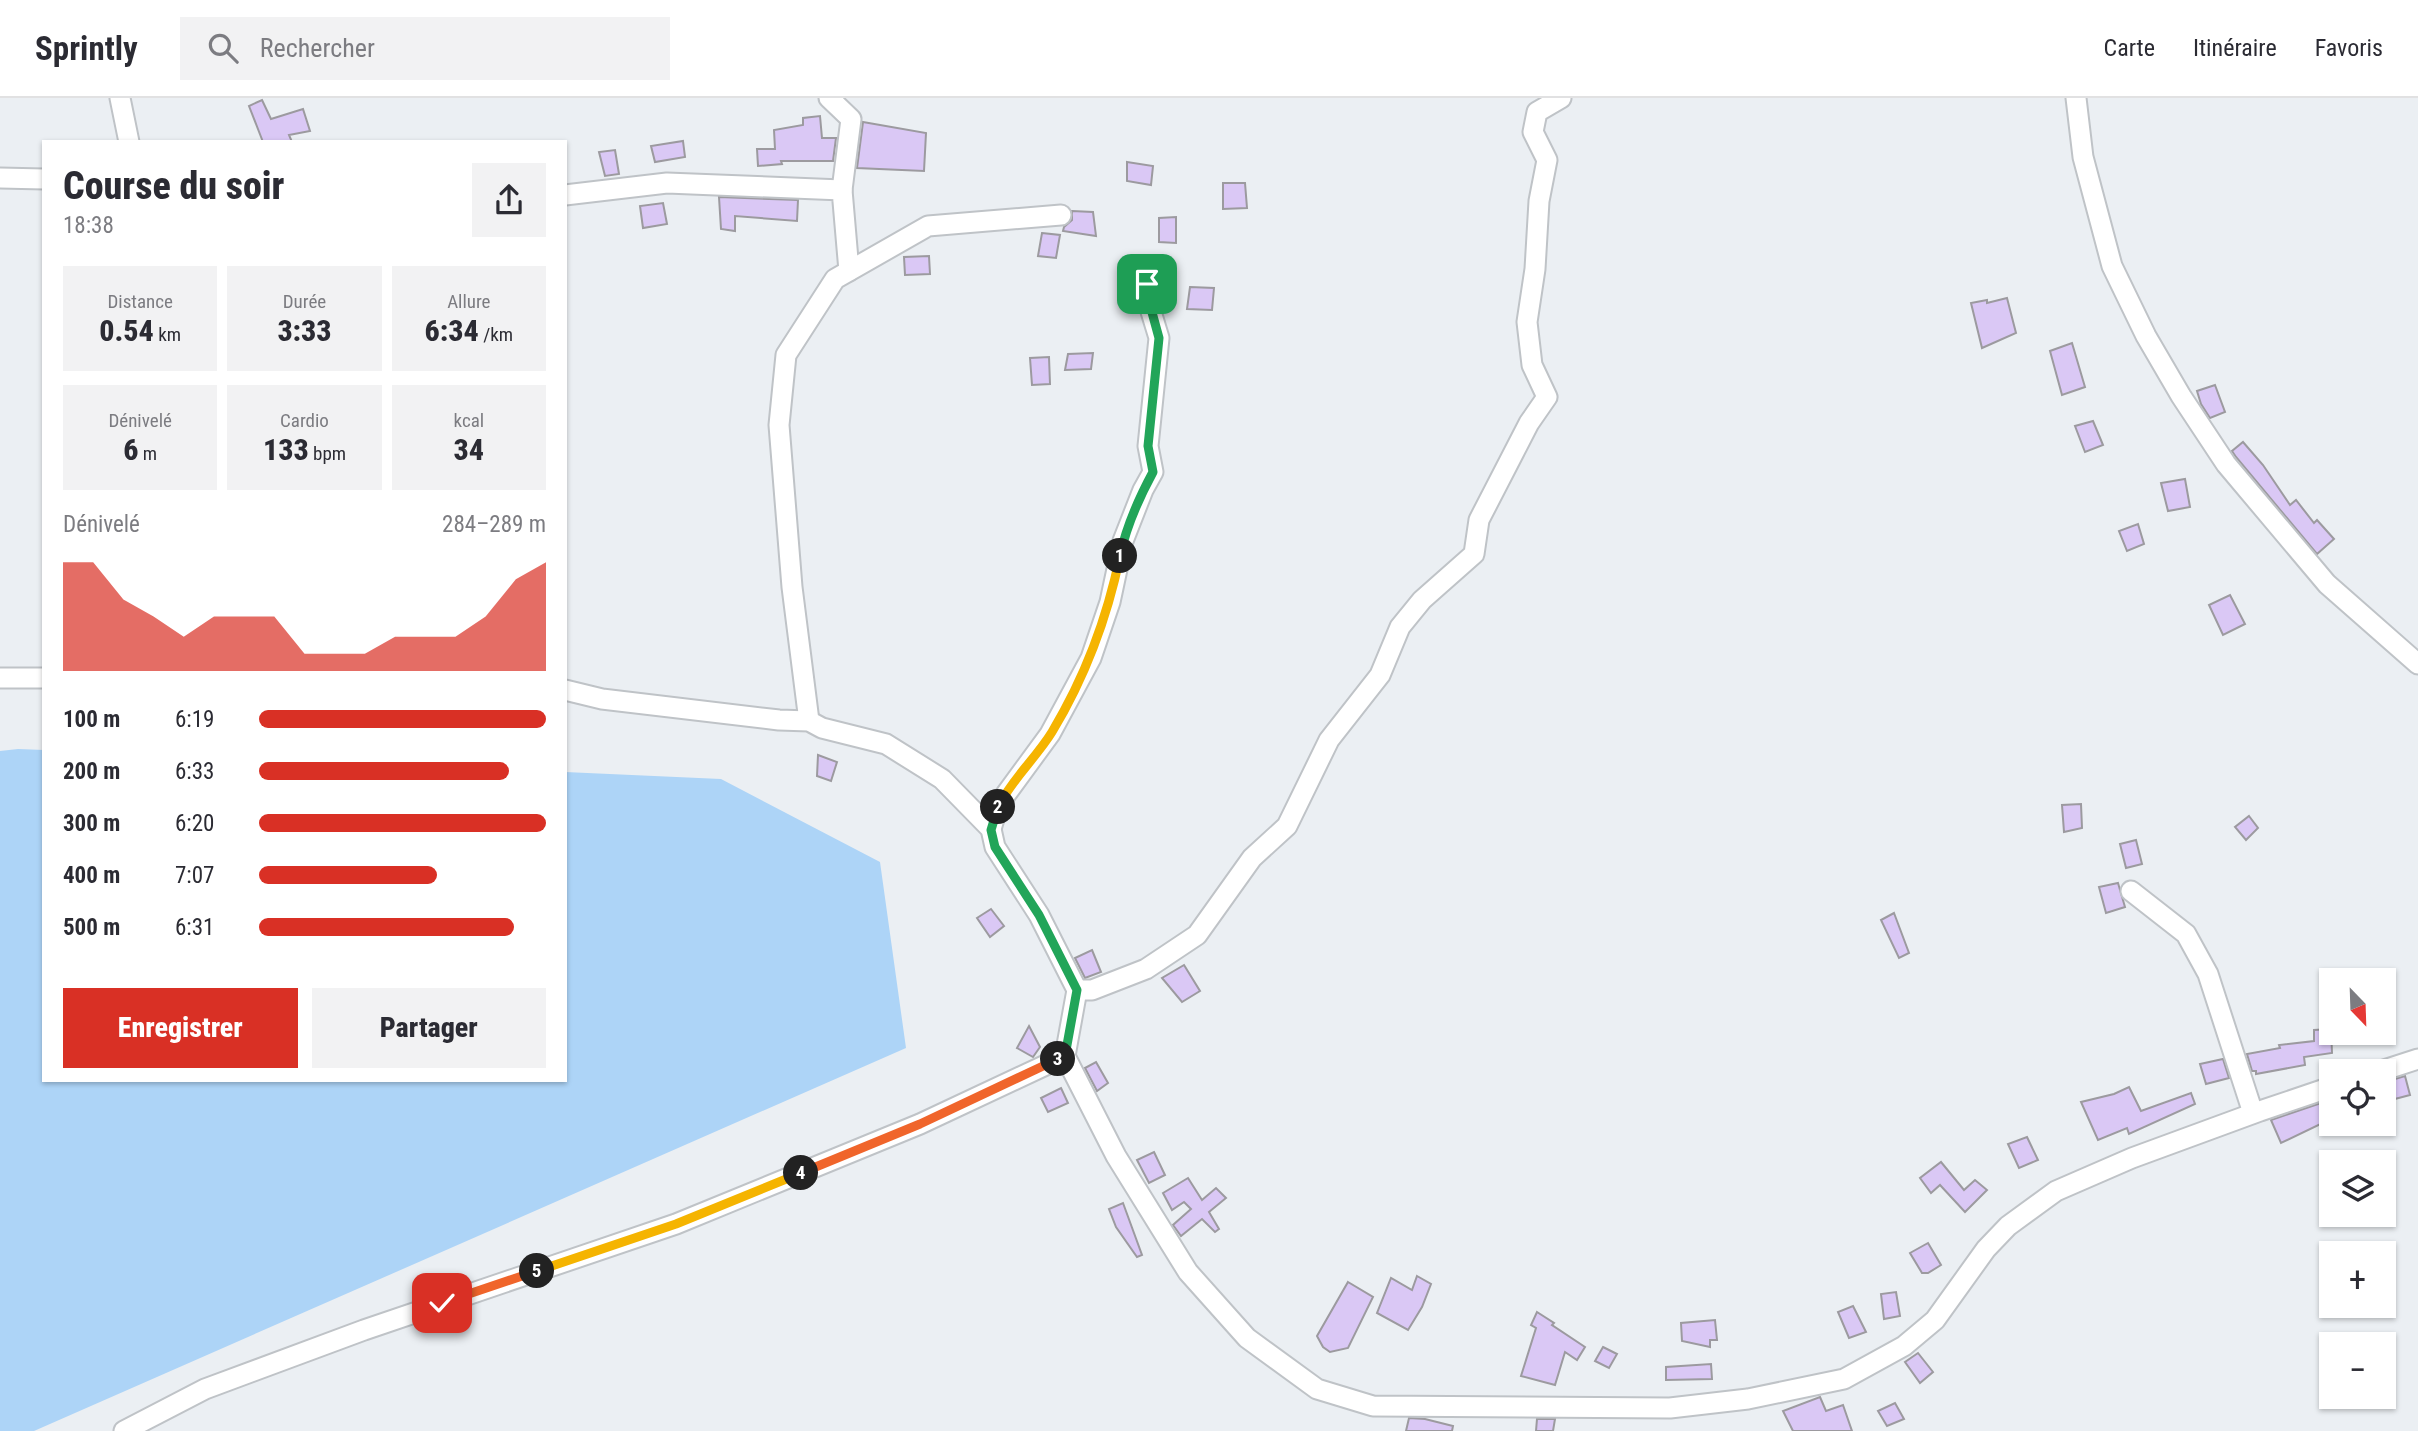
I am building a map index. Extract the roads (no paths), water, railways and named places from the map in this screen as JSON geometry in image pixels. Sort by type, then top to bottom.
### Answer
[{"type":"street","points":[[120,98],[130,140]]},
{"type":"street","points":[[829,98],[851,119],[842,190],[849,271]]},
{"type":"street","points":[[1077,990],[1092,990],[1146,969],[1197,935],[1251,859],[1287,826],[1328,740],[1380,675],[1400,627],[1422,600],[1474,554],[1479,520],[1530,423],[1547,397],[1532,365],[1527,322],[1535,270],[1539,201],[1547,160],[1533,132],[1537,112],[1561,98]]},
{"type":"street","points":[[2076,98],[2083,157],[2112,266],[2146,336],[2182,396],[2226,464],[2327,584],[2418,664]]},
{"type":"street","points":[[0,178],[42,178]]},
{"type":"street","points":[[567,195],[667,183],[842,190]]},
{"type":"street","points":[[808,720],[792,587],[779,425],[786,355],[835,279],[928,226],[1061,215]]},
{"type":"street","points":[[991,830],[999,805],[1050,734],[1091,658],[1110,601],[1123,541],[1153,472],[1148,446],[1159,338],[1150,305],[1146,268]]},
{"type":"street","points":[[0,678],[42,678]]},
{"type":"street","points":[[567,690],[602,699],[779,720],[808,720],[822,728],[886,744],[942,779],[991,830],[995,847],[1039,915],[1077,990],[1065,1056],[1116,1156],[1188,1272],[1247,1338],[1317,1389],[1373,1406],[1670,1408],[1748,1399],[1844,1379],[1904,1346],[1935,1321],[1986,1249],[2008,1226],[2056,1191],[2132,1158],[2319,1091]]},
{"type":"street","points":[[2131,891],[2186,934],[2208,974],[2253,1114]]},
{"type":"street","points":[[124,1431],[205,1389],[327,1343],[676,1224],[920,1124],[1065,1056]]},
{"type":"street","points":[[2396,1066],[2418,1059]]},
{"type":"water","points":[[42,750],[42,1082],[567,1082],[567,772],[721,779],[880,862],[906,1048],[34,1431],[0,1431],[0,751]]}]
